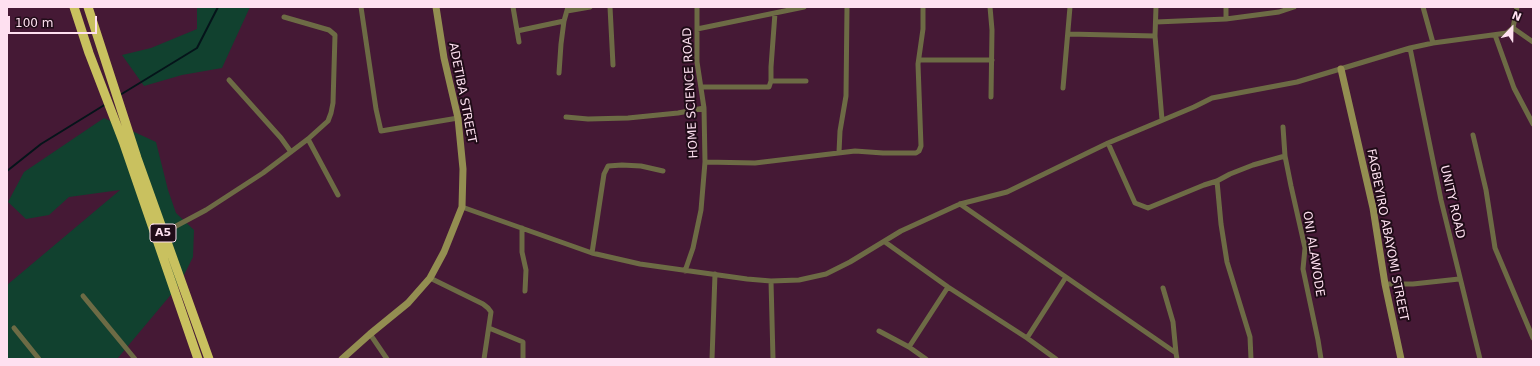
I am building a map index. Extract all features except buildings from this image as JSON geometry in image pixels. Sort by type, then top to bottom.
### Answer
[{"type":"highway","name":"A5","points":[[74,7],[89,53],[113,112],[198,359]]},
{"type":"highway","name":"A5","points":[[88,7],[137,158],[209,359]]},
{"type":"street","points":[[361,7],[376,109],[381,131],[458,118]]},
{"type":"street","name":"ADETIBA STREET","points":[[436,7],[444,58],[458,118],[463,169],[462,207]]},
{"type":"street","points":[[513,7],[519,42]]},
{"type":"street","points":[[559,73],[564,22],[568,9],[590,7]]},
{"type":"street","points":[[610,7],[613,65]]},
{"type":"street","name":"HOME SCIENCE ROAD","points":[[685,271],[693,248],[701,210],[705,162],[704,108],[697,62],[697,7]]},
{"type":"street","points":[[697,29],[804,7]]},
{"type":"street","points":[[839,152],[840,131],[846,96],[847,7]]},
{"type":"street","points":[[705,162],[755,163],[839,152],[916,153],[919,151],[919,60],[924,7]]},
{"type":"street","points":[[990,7],[992,30],[991,97]]},
{"type":"street","points":[[1063,88],[1070,7]]},
{"type":"street","points":[[1156,7],[1155,36],[1162,120]]},
{"type":"street","points":[[1226,7],[1226,19]]},
{"type":"street","points":[[1156,22],[1226,19],[1279,12],[1294,7]]},
{"type":"street","points":[[1423,7],[1433,43]]},
{"type":"street","points":[[342,359],[408,303],[430,278],[444,252],[462,207],[592,253],[640,264],[771,281],[800,280],[826,274],[885,242],[901,231],[960,204],[1007,192],[1108,143],[1212,98],[1296,82],[1410,48],[1433,43],[1507,33],[1513,28],[1517,7]]},
{"type":"street","points":[[701,87],[769,87],[771,81],[775,13]]},
{"type":"street","points":[[163,233],[206,210],[263,173],[308,139],[328,121],[332,113],[335,35],[329,30],[284,17]]},
{"type":"street","points":[[518,31],[564,22]]},
{"type":"street","points":[[1513,28],[1533,42]]},
{"type":"street","points":[[1068,34],[1155,36]]},
{"type":"street","points":[[1495,35],[1514,88],[1533,123]]},
{"type":"street","name":"UNITY ROAD","points":[[1410,48],[1441,200],[1459,279],[1480,359]]},
{"type":"street","points":[[919,60],[992,60]]},
{"type":"street","name":"FAGBEYIRO ABAYOMI STREET","points":[[1341,69],[1373,208],[1384,284],[1401,359]]},
{"type":"street","points":[[229,80],[281,138],[291,152]]},
{"type":"street","points":[[771,81],[806,82]]},
{"type":"street","points":[[566,117],[588,119],[628,118],[678,113],[704,108]]},
{"type":"street","name":"ONI ALAWODE","points":[[1283,127],[1285,156],[1305,248],[1303,268],[1321,359]]},
{"type":"street","points":[[1473,135],[1486,190],[1495,248],[1533,338]]},
{"type":"street","points":[[308,139],[338,195]]},
{"type":"street","points":[[1108,143],[1135,203],[1148,208],[1253,165],[1285,156]]},
{"type":"street","points":[[592,253],[604,174],[608,166],[641,166],[663,171]]},
{"type":"street","points":[[1217,181],[1221,224],[1228,262],[1250,337],[1251,359]]},
{"type":"street","points":[[960,204],[1176,353]]},
{"type":"street","points":[[522,228],[522,252],[526,270],[525,292]]},
{"type":"street","points":[[885,242],[948,288],[1028,338],[1056,359]]},
{"type":"street","points":[[712,359],[715,274]]},
{"type":"street","points":[[1028,338],[1066,277]]},
{"type":"street","points":[[430,278],[483,304],[491,312],[484,359]]},
{"type":"street","points":[[1384,284],[1413,284],[1459,279]]},
{"type":"street","points":[[771,281],[773,359]]},
{"type":"street","points":[[909,347],[948,288]]},
{"type":"street","points":[[1163,288],[1174,322],[1177,359]]},
{"type":"street","points":[[83,296],[135,359]]},
{"type":"street","points":[[14,328],[39,359]]},
{"type":"street","points":[[489,328],[523,342],[523,359]]},
{"type":"street","points":[[879,331],[909,347],[926,359]]},
{"type":"street","points":[[370,334],[386,359]]},
{"type":"green space","points":[[197,7],[250,7],[222,68],[182,75],[144,86],[122,55],[151,48],[197,29]]},
{"type":"green space","points":[[104,118],[156,142],[168,190],[176,213],[194,230],[193,257],[179,285],[117,359],[7,359],[7,285],[120,190],[69,197],[49,215],[26,219],[8,202],[24,172]]},
{"type":"waterway","points":[[120,95],[197,48],[218,7]]},
{"type":"waterway","points":[[7,171],[41,144],[106,104]]}]
